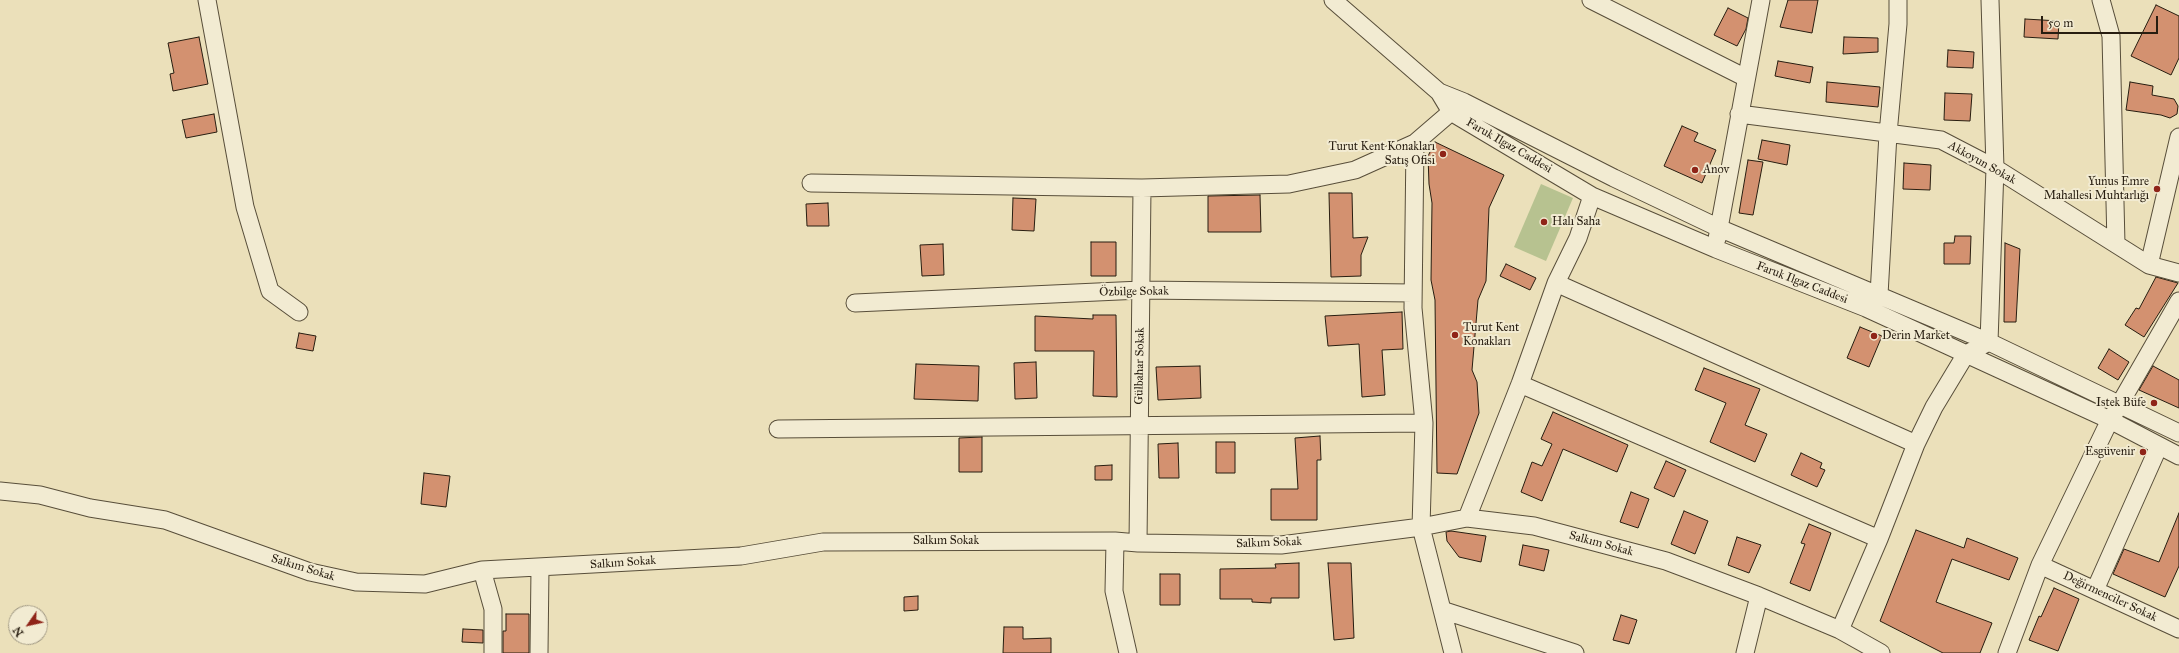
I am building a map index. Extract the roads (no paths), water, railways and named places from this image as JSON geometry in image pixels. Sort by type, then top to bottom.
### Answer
[{"type":"street","points":[[207,0],[245,207],[270,291],[299,312]]},
{"type":"street","name":"Faruk Ilgaz Caddesi","points":[[1333,0],[1439,92],[1451,112],[1592,196],[1716,250],[1866,308],[2110,420],[2179,456]]},
{"type":"street","points":[[1591,0],[1746,78]]},
{"type":"street","points":[[1716,250],[1739,114],[1761,0]]},
{"type":"street","points":[[1879,295],[1888,134],[1898,24],[1898,0]]},
{"type":"street","points":[[1840,630],[1879,539],[1916,444],[1934,407],[1966,354],[1989,342],[1995,168],[1990,0]]},
{"type":"street","points":[[2101,0],[2111,36],[2116,244]]},
{"type":"street","name":"Faruk Ilgaz Caddesi","points":[[1439,92],[1464,102],[1614,178],[1719,228],[1989,342],[2179,433]]},
{"type":"street","points":[[811,183],[1142,188],[1289,184],[1355,170],[1414,143],[1451,112]]},
{"type":"street","name":"Akkoyun Sokak","points":[[1739,114],[1941,140],[1995,168],[2149,265],[2179,273]]},
{"type":"street","points":[[2149,265],[2179,137]]},
{"type":"street","points":[[1414,143],[1413,292],[1424,423],[1422,527],[1453,653]]},
{"type":"street","name":"Gülbahar Sokak","points":[[1138,543],[1142,188]]},
{"type":"street","points":[[1468,518],[1520,384],[1556,283],[1578,238],[1592,196]]},
{"type":"street","points":[[1556,283],[1916,444]]},
{"type":"street","name":"Özbilge Sokak","points":[[855,303],[1141,290],[1413,292]]},
{"type":"street","points":[[2007,653],[2040,565],[2110,420],[2179,301]]},
{"type":"street","points":[[1520,384],[1879,539]]},
{"type":"street","points":[[778,429],[1424,423]]},
{"type":"street","points":[[2095,590],[2159,446]]},
{"type":"street","name":"Salkım Sokak","points":[[0,491],[40,495],[90,508],[165,520],[310,572],[356,582],[425,584],[482,570],[741,556],[823,542],[1115,541],[1138,543],[1281,545],[1422,527],[1468,518],[1534,526],[1666,561],[1759,596],[1840,630],[1873,651]]},
{"type":"street","points":[[1115,541],[1114,591],[1128,653]]},
{"type":"street","name":"Değirmenciler Sokak","points":[[2040,565],[2179,629]]},
{"type":"street","points":[[539,653],[540,568]]},
{"type":"street","points":[[482,570],[493,609],[493,653]]},
{"type":"street","points":[[1745,653],[1759,596]]},
{"type":"street","points":[[1442,610],[1575,653]]},
{"type":"place","name":"Turut Kent Konakları Satış Ofisi","points":[[1443,154]]},
{"type":"place","name":"Anov","points":[[1695,170]]},
{"type":"place","name":"Yunus Emre Mahallesi Muhtarlığı","points":[[2157,189]]},
{"type":"place","name":"Halı Saha","points":[[1544,222]]},
{"type":"place","name":"Turut Kent Konakları","points":[[1455,335]]},
{"type":"place","name":"Derin Market","points":[[1874,336]]},
{"type":"place","name":"Istek Büfe","points":[[2154,403]]},
{"type":"place","name":"Esgüvenir","points":[[2143,452]]}]
